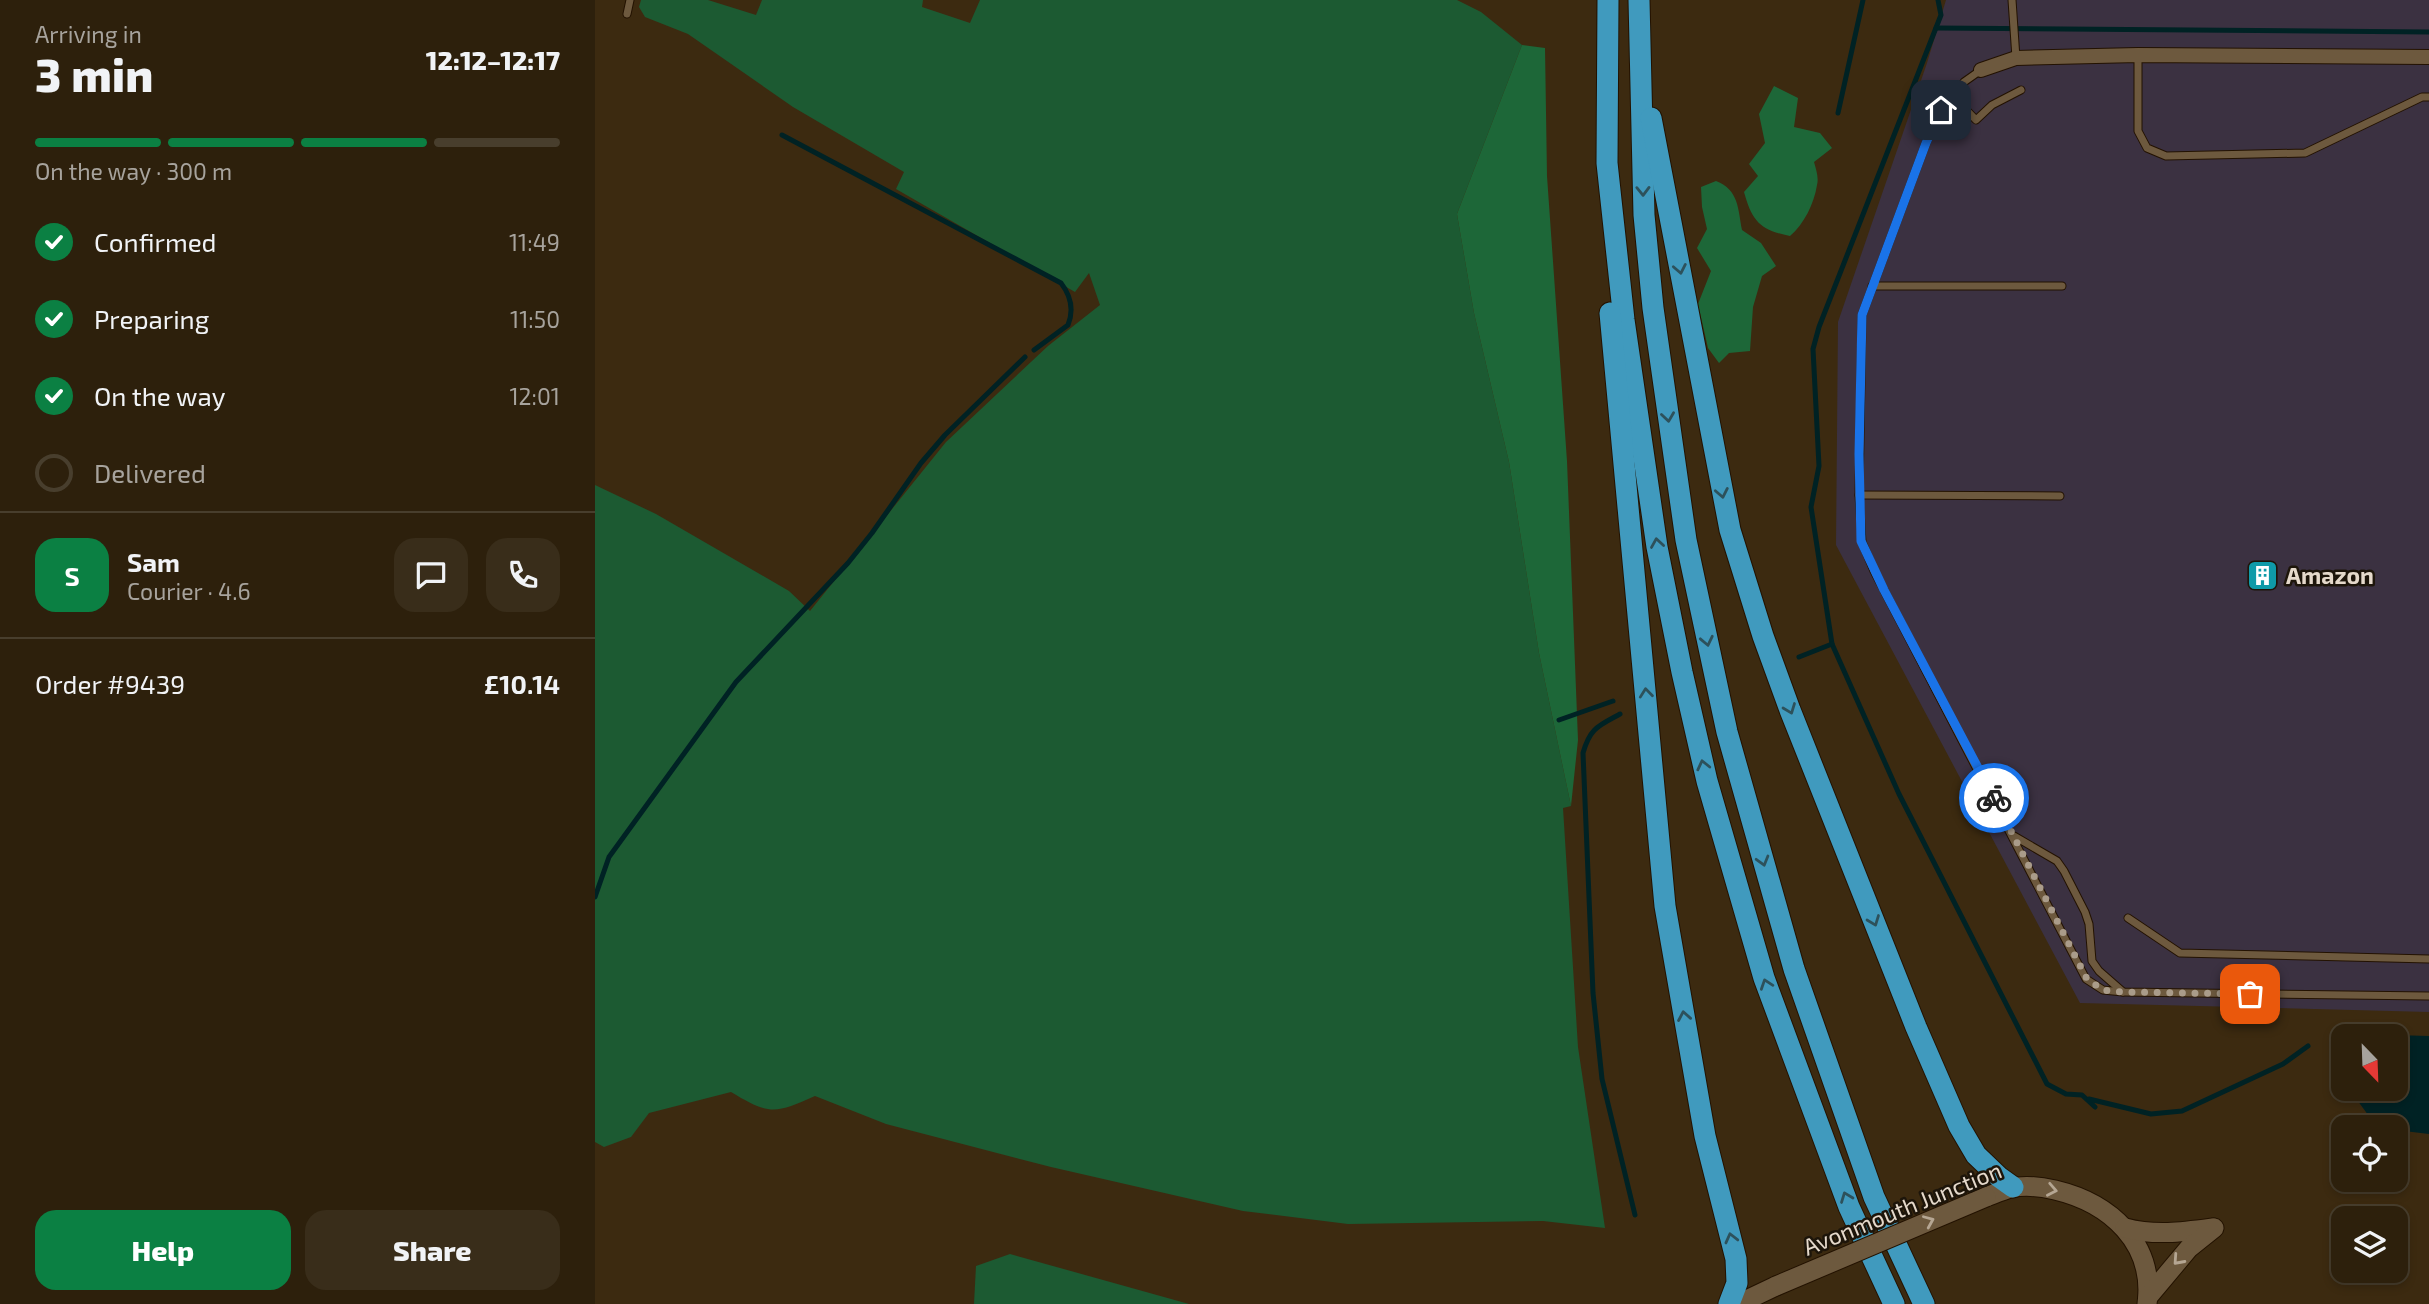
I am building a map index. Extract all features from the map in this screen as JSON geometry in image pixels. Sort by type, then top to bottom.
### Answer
[{"type":"highway","points":[[1608,0],[1604,254],[1665,906],[1705,1136],[1736,1259],[1737,1283],[1728,1304]]},
{"type":"highway","points":[[1639,0],[1644,215],[1653,307],[1686,540],[1727,732],[1794,969],[1874,1196],[1924,1304]]},
{"type":"highway","points":[[1640,58],[1730,530],[1763,636],[1916,1027],[1959,1126],[1976,1155],[2013,1187]]},
{"type":"highway","points":[[1607,163],[1624,320],[1657,547],[1707,781],[1764,978],[1849,1207],[1894,1304]]},
{"type":"street","points":[[1981,70],[2016,58],[2138,55],[2429,57]]},
{"type":"street","name":"Avonmouth Junction","points":[[1738,1304],[2013,1187],[2045,1188],[2072,1194],[2098,1206],[2125,1228],[2138,1247],[2146,1272],[2147,1301]]},
{"type":"street","points":[[2125,1228],[2162,1233],[2214,1228],[2189,1248],[2147,1301]]},
{"type":"lane","points":[[627,14],[630,0]]},
{"type":"lane","points":[[2012,0],[2016,58]]},
{"type":"lane","points":[[2138,55],[2138,131],[2147,148],[2166,156],[2305,153],[2423,97],[2429,97]]},
{"type":"lane","points":[[1981,70],[1964,82],[1941,110],[1926,143],[1862,315],[1859,495],[1861,541],[1874,571],[2087,979],[2103,990],[2123,992],[2429,996]]},
{"type":"lane","points":[[1952,95],[1976,120],[1992,105],[2021,90]]},
{"type":"lane","points":[[1872,286],[2062,286]]},
{"type":"lane","points":[[1859,495],[2060,496]]},
{"type":"lane","points":[[2014,836],[2057,862],[2064,871],[2089,924],[2092,961],[2099,971],[2123,992]]},
{"type":"lane","points":[[2127,918],[2180,953],[2429,959]]},
{"type":"shaded area","points":[[1946,0],[2429,0],[2429,1012],[2080,1003],[1836,545],[1838,322]]},
{"type":"green space","points":[[641,0],[708,0],[756,15],[762,0],[923,0],[922,7],[970,23],[980,0],[1457,0],[1481,12],[1522,45],[1457,214],[1474,313],[1509,462],[1539,653],[1571,806],[1563,808],[1578,1047],[1605,1228],[1543,1221],[1348,1224],[1243,1211],[1051,1167],[886,1124],[815,1096],[781,1109],[772,1109],[755,1105],[731,1092],[649,1113],[631,1137],[604,1147],[595,1142],[595,485],[656,514],[789,591],[810,611],[946,442],[1048,346],[1100,305],[1089,273],[1075,292],[896,189],[904,172],[793,107],[688,34],[645,17],[639,7]]},
{"type":"green space","points":[[1522,45],[1545,48],[1547,176],[1567,461],[1578,740],[1571,806],[1539,653],[1509,462],[1474,313],[1457,214]]},
{"type":"green space","points":[[1774,86],[1798,98],[1794,127],[1820,133],[1832,148],[1814,162],[1818,179],[1816,192],[1804,220],[1790,236],[1771,231],[1759,223],[1750,210],[1744,192],[1758,176],[1749,164],[1765,143],[1759,114]]},
{"type":"green space","points":[[1716,181],[1733,195],[1742,230],[1761,243],[1776,266],[1762,276],[1753,307],[1750,351],[1729,353],[1719,363],[1708,348],[1698,304],[1711,271],[1697,248],[1707,229],[1701,187]]},
{"type":"green space","points":[[1010,1254],[1189,1304],[974,1304],[976,1266]]},
{"type":"water","points":[[2408,1035],[2429,1036],[2429,1134],[2408,1131],[2408,1115],[2368,1115],[2358,1101],[2408,1101]]},
{"type":"waterway","points":[[1838,113],[1863,0]]},
{"type":"waterway","points":[[1938,0],[1941,15],[1819,327],[1813,349],[1819,466],[1811,507],[1832,644],[1899,794],[2047,1084],[2066,1094],[2082,1095],[2095,1107]]},
{"type":"waterway","points":[[1936,28],[2429,32]]},
{"type":"waterway","points":[[782,135],[1061,283],[1071,303],[1068,325],[1034,350]]},
{"type":"waterway","points":[[595,897],[609,857],[736,682],[848,563],[921,463],[945,435],[1025,357]]},
{"type":"waterway","points":[[1799,657],[1832,644]]},
{"type":"waterway","points":[[1559,720],[1613,701]]},
{"type":"waterway","points":[[1620,714],[1596,729],[1583,753],[1593,993],[1602,1079],[1635,1215]]},
{"type":"waterway","points":[[2089,1099],[2151,1114],[2182,1111],[2283,1064],[2308,1046]]},
{"type":"way so far","points":[[1994,798],[2087,979],[2103,990],[2123,992],[2250,994]]},
{"type":"place","name":"Amazon","points":[[2263,575]]},
{"type":"route","points":[[1941,110],[1926,143],[1862,315],[1859,454],[1861,541],[1874,571],[1994,798]]}]
